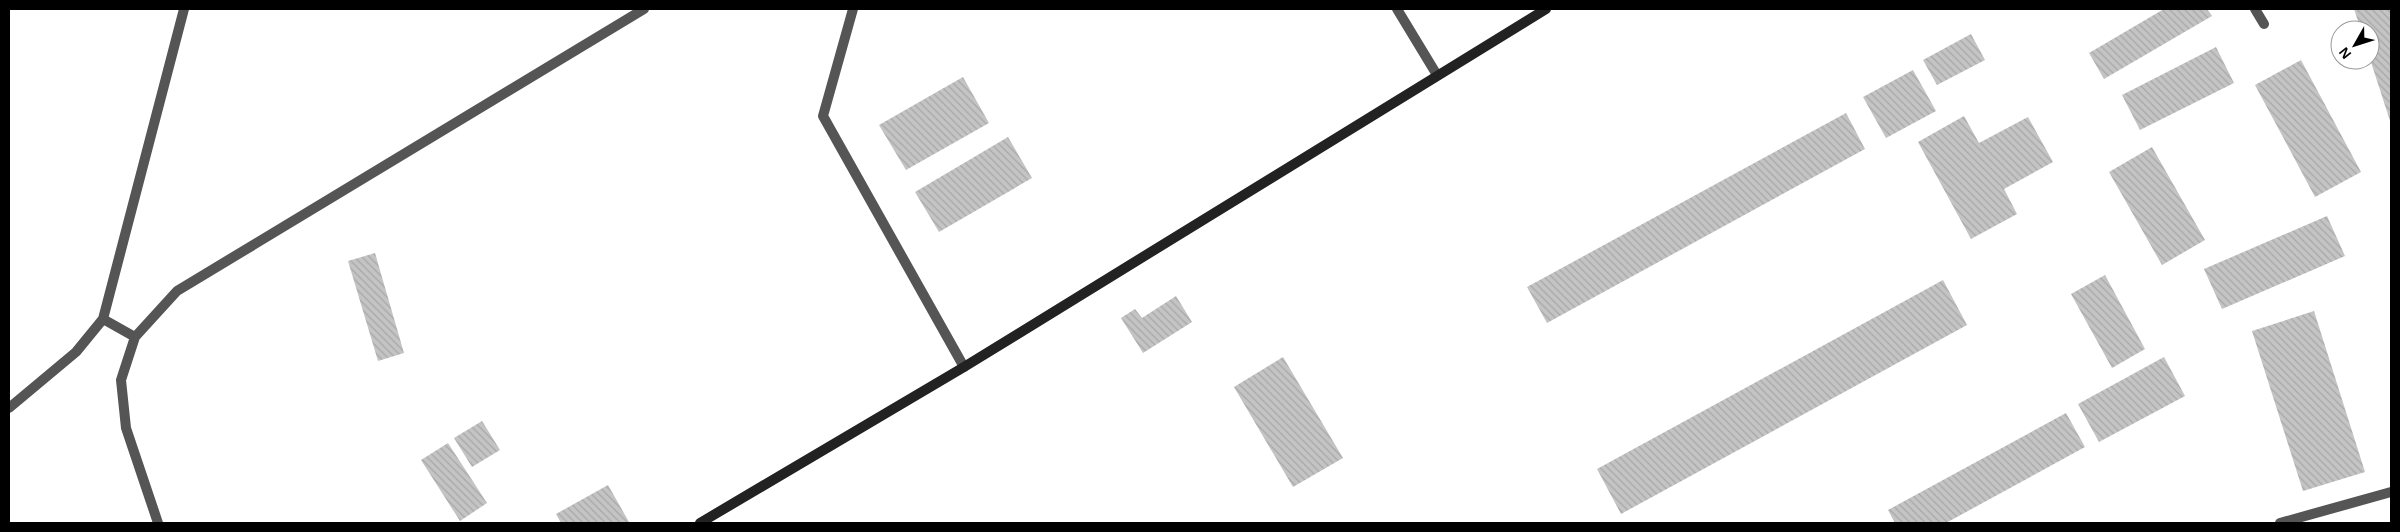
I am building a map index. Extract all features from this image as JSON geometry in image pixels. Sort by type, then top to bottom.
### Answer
[{"type":"street","points":[[9,408],[76,352],[103,319],[129,212],[184,9]]},
{"type":"street","points":[[158,523],[126,428],[121,380],[135,337],[177,291],[644,9]]},
{"type":"street","points":[[853,9],[823,116],[964,367]]},
{"type":"street","points":[[1397,9],[1437,75]]},
{"type":"street","points":[[700,523],[964,367],[1546,9]]},
{"type":"street","points":[[2255,9],[2264,24]]},
{"type":"street","points":[[103,319],[135,337]]},
{"type":"street","points":[[2280,523],[2391,492]]},
{"type":"building","points":[[2164,9],[2207,9],[2212,16],[2104,79],[2089,53]]},
{"type":"building","points":[[2354,9],[2391,9],[2391,124],[2374,70],[2380,70],[2380,20],[2358,20]]},
{"type":"building","points":[[1971,34],[1985,60],[1937,85],[1923,60]]},
{"type":"building","points":[[2216,47],[2234,83],[2140,130],[2122,95]]},
{"type":"building","points":[[2301,60],[2361,172],[2315,197],[2255,85]]},
{"type":"building","points":[[1913,70],[1936,111],[1886,138],[1863,97]]},
{"type":"building","points":[[963,77],[989,123],[906,170],[879,125]]},
{"type":"building","points":[[1846,113],[1865,149],[1547,323],[1527,287]]},
{"type":"building","points":[[1964,116],[1979,143],[2028,117],[2053,162],[2004,189],[2017,214],[1971,239],[1918,142]]},
{"type":"building","points":[[1008,137],[1032,178],[939,232],[915,192]]},
{"type":"building","points":[[2152,147],[2205,240],[2162,265],[2109,172]]},
{"type":"building","points":[[2327,216],[2345,256],[2222,309],[2204,269]]},
{"type":"building","points":[[375,253],[404,353],[378,361],[348,261]]},
{"type":"building","points":[[2105,275],[2145,349],[2112,368],[2071,294]]},
{"type":"building","points":[[1943,280],[1967,325],[1621,514],[1597,469]]},
{"type":"building","points":[[1176,296],[1192,322],[1143,353],[1121,318],[1135,309],[1142,318]]},
{"type":"building","points":[[2314,311],[2365,472],[2303,491],[2252,331]]},
{"type":"building","points":[[1283,357],[1343,458],[1293,487],[1234,387]]},
{"type":"building","points":[[2164,357],[2185,396],[2099,442],[2078,404]]},
{"type":"building","points":[[2066,413],[2085,447],[1946,523],[1895,523],[1888,510]]},
{"type":"building","points":[[482,421],[500,450],[472,467],[454,438]]},
{"type":"building","points":[[448,443],[487,503],[460,521],[421,460]]},
{"type":"building","points":[[608,485],[629,522],[561,523],[556,514]]}]
